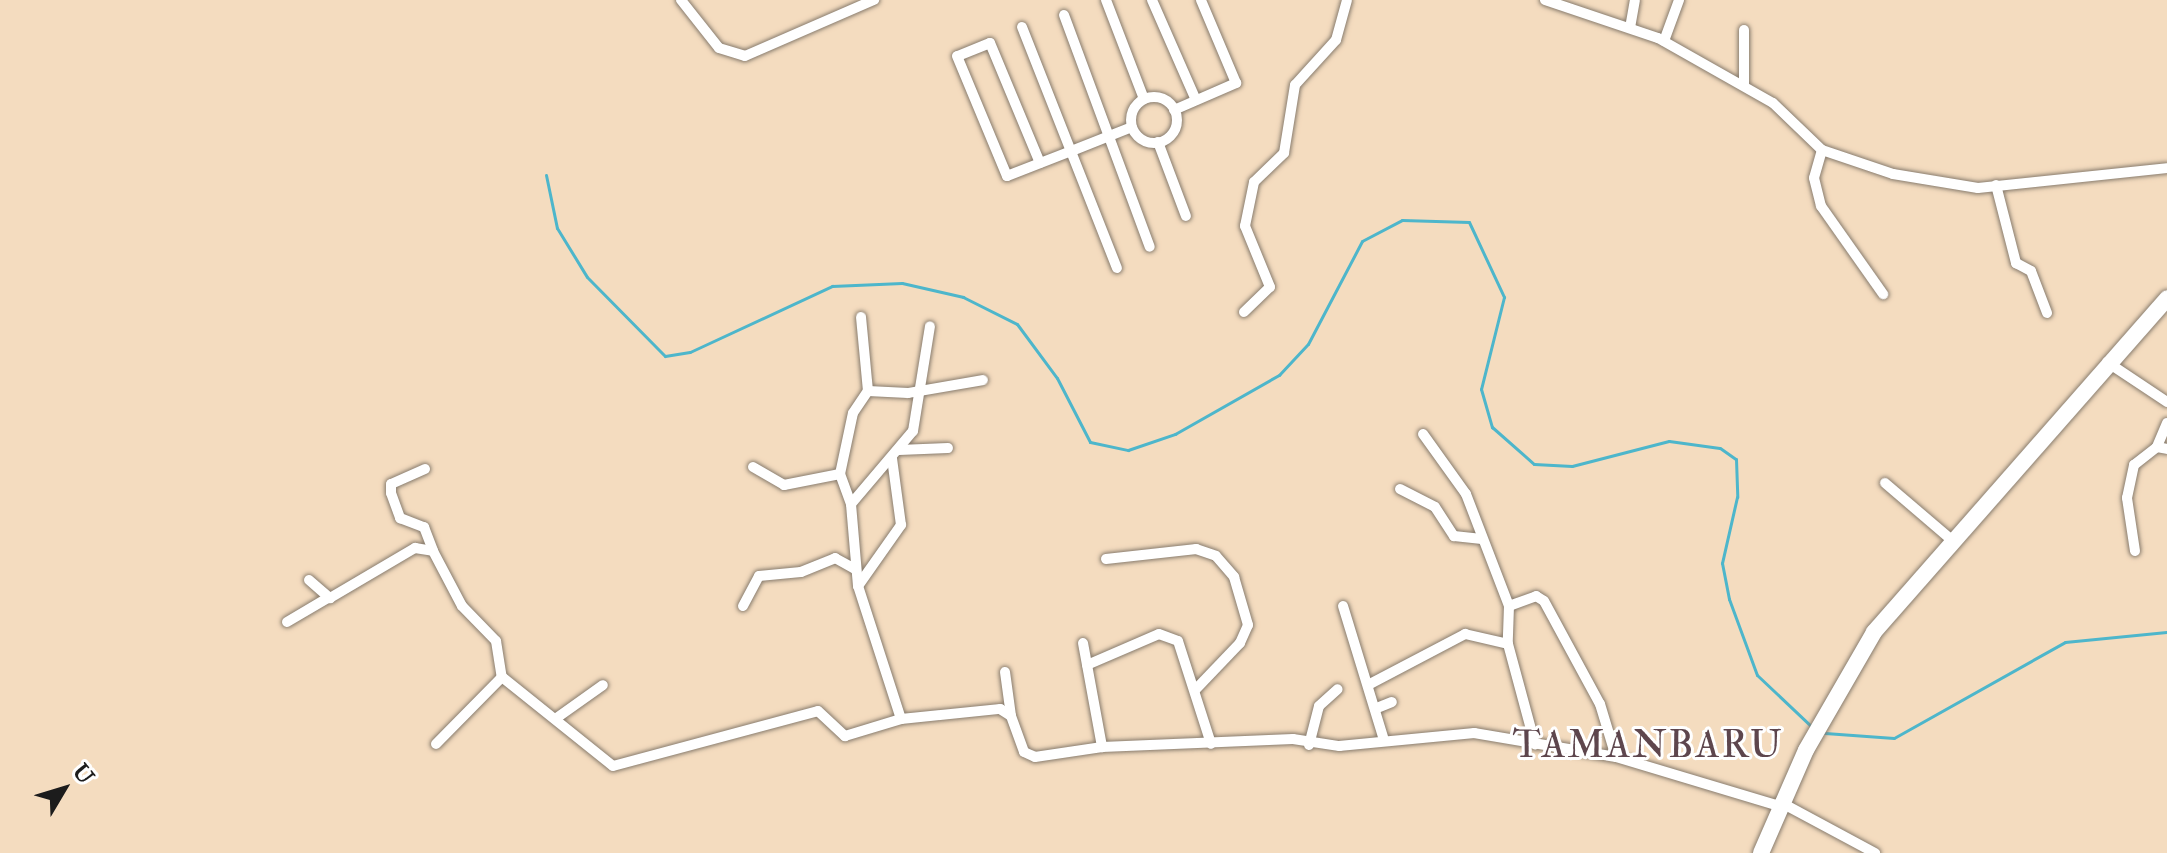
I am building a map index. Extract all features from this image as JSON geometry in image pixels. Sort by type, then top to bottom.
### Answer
[{"type":"highway","points":[[1761,853],[1779,804],[1806,750],[1874,632],[2107,362],[2167,298]]},
{"type":"street","points":[[681,0],[730,55],[774,47],[869,1]]},
{"type":"street","points":[[1106,0],[1144,99]]},
{"type":"street","points":[[1152,0],[1196,100]]},
{"type":"street","points":[[1174,110],[1236,83],[1201,0]]},
{"type":"street","points":[[1244,312],[1270,287],[1245,226],[1254,182],[1284,153],[1295,85],[1336,40],[1347,0]]},
{"type":"street","points":[[1545,0],[1664,41],[1744,85],[1822,150],[1893,174],[1996,185],[2167,168]]},
{"type":"street","points":[[1630,28],[1635,0]]},
{"type":"street","points":[[1664,41],[1679,0]]},
{"type":"street","points":[[1064,15],[1150,247]]},
{"type":"street","points":[[1022,27],[1074,150],[1117,268]]},
{"type":"street","points":[[1744,30],[1744,85]]},
{"type":"street","points":[[1040,163],[990,43],[957,56],[1007,176],[1132,127]]},
{"type":"street","points":[[1144,99],[1163,99],[1174,110],[1174,130],[1158,142],[1144,140],[1132,127],[1133,110],[1144,99]]},
{"type":"street","points":[[1158,142],[1186,216]]},
{"type":"street","points":[[1822,150],[1814,178],[1821,206],[1883,294]]},
{"type":"street","points":[[1996,185],[2015,262],[2031,271],[2047,313]]},
{"type":"street","points":[[861,317],[868,391],[853,413],[840,474],[851,504],[858,586],[901,719]]},
{"type":"street","points":[[851,504],[913,431],[922,391],[930,326]]},
{"type":"street","points":[[2107,362],[2167,402]]},
{"type":"street","points":[[868,391],[922,391],[983,380]]},
{"type":"street","points":[[2135,551],[2127,498],[2134,465],[2162,448],[2167,423]]},
{"type":"street","points":[[1423,434],[1452,469],[1509,606],[1508,644],[1535,744]]},
{"type":"street","points":[[895,454],[948,448]]},
{"type":"street","points":[[858,586],[901,525],[895,454]]},
{"type":"street","points":[[753,467],[784,485],[840,474]]},
{"type":"street","points":[[425,469],[391,484],[400,518],[424,527],[462,606],[496,641],[502,677],[523,700],[558,717],[619,767],[818,711],[841,735],[901,719],[1000,709],[1011,716]]},
{"type":"street","points":[[1885,483],[1954,542]]},
{"type":"street","points":[[1400,489],[1435,507],[1454,536],[1482,539]]},
{"type":"street","points":[[287,622],[415,548],[433,551]]},
{"type":"street","points":[[1106,559],[1196,549],[1216,556],[1234,577],[1248,625],[1240,643],[1196,689]]},
{"type":"street","points":[[743,606],[759,576],[801,572],[835,558],[855,569]]},
{"type":"street","points":[[309,580],[326,599]]},
{"type":"street","points":[[1509,606],[1536,596],[1544,601],[1600,704],[1616,757]]},
{"type":"street","points":[[1343,606],[1377,708],[1384,740]]},
{"type":"street","points":[[1368,685],[1465,634],[1508,644]]},
{"type":"street","points":[[1087,665],[1166,635],[1178,641],[1196,689],[1211,744]]},
{"type":"street","points":[[1083,643],[1102,747]]},
{"type":"street","points":[[1005,672],[1011,716],[1029,756],[1102,747],[1309,745],[1474,733],[1616,757],[1779,804],[1875,853]]},
{"type":"street","points":[[436,744],[502,677]]},
{"type":"street","points":[[558,717],[603,685]]},
{"type":"street","points":[[1309,745],[1319,706],[1338,689]]},
{"type":"street","points":[[1377,708],[1392,702]]},
{"type":"waterway","points":[[546,175],[557,228],[587,277],[665,356],[690,352],[832,286],[902,283],[963,297],[1017,324],[1057,378],[1090,442],[1128,450],[1175,434],[1279,375],[1308,344],[1362,241],[1402,220],[1469,222],[1504,297],[1481,389],[1492,427],[1534,464],[1572,466],[1669,441],[1720,448],[1736,459],[1737,497],[1722,563],[1729,599],[1757,675],[1811,726]]},
{"type":"waterway","points":[[1825,733],[1894,738],[2065,642],[2167,632]]},
{"type":"district","name":"TAMANBARU","points":[[1648,746]]}]
